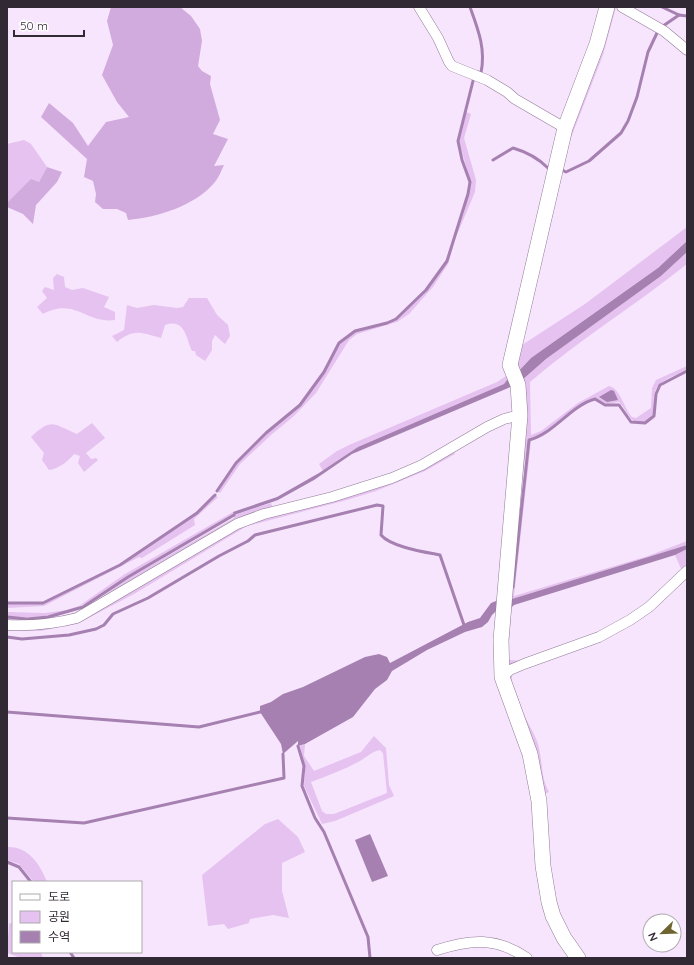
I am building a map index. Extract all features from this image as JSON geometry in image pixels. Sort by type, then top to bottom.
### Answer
[{"type":"street","points":[[419,7],[438,38],[452,66],[487,80],[515,99],[565,128]]},
{"type":"street","points":[[578,958],[561,932],[553,916],[549,902],[543,866],[539,801],[530,754],[502,677],[501,640],[520,415],[515,379],[510,365],[515,338],[565,128],[597,44],[608,7]]},
{"type":"street","points":[[622,7],[664,31],[687,50]]},
{"type":"street","points":[[7,625],[37,625],[63,622],[77,618],[237,524],[264,514],[317,502],[385,481],[422,465],[487,427],[504,419],[520,415]]},
{"type":"street","points":[[502,677],[510,670],[599,637],[630,620],[648,607],[687,571]]},
{"type":"street","points":[[437,950],[461,943],[492,943],[506,946],[527,958]]},
{"type":"green space","points":[[611,7],[616,7],[603,55],[569,143],[522,345],[585,304],[687,227],[687,241],[658,268],[531,358],[517,373],[516,367],[557,169]]},
{"type":"green space","points":[[466,112],[471,114],[464,138],[476,180],[475,192],[456,237],[448,264],[433,287],[409,314],[397,322],[357,334],[349,340],[316,393],[294,416],[240,464],[220,493],[218,492],[236,463],[267,433],[300,405],[325,372],[340,344],[355,332],[396,320],[426,290],[448,261],[465,209],[470,182],[459,140]]},
{"type":"green space","points":[[24,140],[31,144],[47,167],[39,182],[7,203],[7,144]]},
{"type":"green space","points":[[687,252],[687,264],[648,294],[568,351],[530,382],[531,435],[541,431],[578,403],[609,386],[617,391],[629,413],[632,417],[636,418],[651,408],[652,388],[656,380],[687,366],[687,369],[667,379],[658,386],[654,396],[653,415],[646,421],[637,423],[629,416],[619,402],[607,404],[594,398],[580,405],[542,434],[528,439],[520,494],[508,656],[509,660],[525,661],[505,665],[521,381],[546,359],[661,276]]},
{"type":"green space","points":[[57,274],[64,277],[65,287],[72,290],[83,288],[109,297],[104,307],[115,312],[115,320],[96,318],[72,309],[64,308],[43,314],[37,307],[47,298],[42,291],[45,287],[54,290],[53,278]]},
{"type":"green space","points":[[189,298],[207,298],[217,315],[228,325],[230,336],[225,344],[215,335],[212,341],[212,350],[205,361],[196,355],[195,351],[192,351],[184,330],[177,324],[165,325],[161,338],[143,333],[134,333],[117,342],[112,336],[124,330],[127,305],[137,308],[154,305],[177,308],[183,307]]},
{"type":"green space","points":[[509,374],[510,376],[504,384],[358,447],[323,471],[319,464],[337,451],[349,445],[497,382]]},
{"type":"green space","points":[[92,423],[105,438],[86,453],[91,459],[96,458],[98,460],[84,472],[78,463],[80,456],[74,454],[63,464],[49,470],[42,460],[44,453],[31,437],[48,425],[57,425],[77,434]]},
{"type":"green space","points":[[530,441],[514,596],[648,556],[687,541],[687,545],[512,599]]},
{"type":"green space","points":[[454,451],[455,454],[425,471],[376,491],[247,526],[134,594],[77,624],[40,631],[7,631],[7,626],[58,626],[243,524],[318,505]]},
{"type":"green space","points":[[216,496],[218,497],[194,519],[195,525],[142,558],[139,557],[44,606],[7,608],[7,604],[44,604],[121,566],[196,515]]},
{"type":"green space","points":[[271,503],[273,509],[114,595],[84,609],[129,578],[234,518],[234,515]]},
{"type":"green space","points":[[233,512],[234,514],[129,575],[106,592],[82,605],[70,610],[46,616],[7,616],[7,612],[45,613],[67,610],[79,606],[125,574]]},
{"type":"green space","points":[[687,549],[687,566],[682,571],[675,555]]},
{"type":"green space","points":[[82,610],[68,617],[38,622],[7,621],[7,618],[30,620],[66,615]]},
{"type":"green space","points":[[512,675],[512,684],[517,700],[534,733],[539,747],[544,780],[549,792],[541,795],[506,676]]},
{"type":"green space","points":[[374,736],[386,748],[389,785],[394,796],[335,821],[322,824],[304,786],[305,766],[300,746],[305,744],[304,756],[314,771],[361,752]],"holes":[[[380,750],[383,753],[387,793],[334,814],[326,814],[322,811],[311,782],[352,765],[374,752]]]},
{"type":"green space","points":[[278,819],[298,837],[305,852],[282,863],[282,891],[289,918],[273,915],[250,919],[249,923],[228,929],[224,924],[208,926],[202,875],[265,824]]},
{"type":"green space","points":[[7,847],[14,847],[27,853],[37,863],[47,881],[33,881],[19,864],[7,860]]},
{"type":"green space","points":[[12,922],[12,953],[41,953],[43,958],[21,958],[7,953],[9,924]]},
{"type":"shaded area","points":[[111,7],[180,7],[191,16],[200,29],[202,41],[198,66],[202,71],[211,76],[210,84],[220,120],[213,134],[228,139],[214,166],[224,165],[219,176],[207,190],[187,204],[175,209],[151,216],[128,220],[126,213],[117,209],[103,209],[95,202],[96,194],[93,181],[84,177],[87,159],[41,117],[49,103],[73,123],[88,146],[106,122],[129,117],[117,102],[102,75],[113,45],[107,21]]},
{"type":"shaded area","points":[[47,167],[62,172],[57,182],[36,205],[33,224],[23,214],[7,207],[7,203],[31,179],[39,182]]},
{"type":"water","points":[[687,241],[687,252],[661,276],[546,359],[521,381],[517,373],[531,358],[658,268]]},
{"type":"water","points":[[510,376],[513,386],[352,454],[314,480],[278,500],[234,515],[233,512],[277,497],[319,473],[358,447],[504,384]]},
{"type":"water","points":[[611,390],[614,391],[618,400],[607,402],[599,397]]},
{"type":"water","points":[[687,545],[687,549],[675,555],[514,605],[510,609],[512,599]]},
{"type":"water","points":[[501,599],[498,609],[482,627],[465,632],[427,650],[392,671],[387,680],[375,689],[353,717],[305,744],[298,746],[298,741],[283,754],[281,744],[260,712],[260,706],[365,657],[379,654],[387,657],[390,663],[468,622],[480,618],[491,603]]},
{"type":"water","points":[[370,834],[388,876],[372,882],[355,840]]},
{"type":"waterway","points":[[470,7],[482,47],[483,56],[481,73],[478,72]]},
{"type":"waterway","points":[[662,7],[679,15]]},
{"type":"waterway","points":[[663,26],[679,15],[687,16]]},
{"type":"waterway","points":[[560,169],[566,172],[589,161],[621,133],[628,121],[637,97],[648,52],[657,33]]},
{"type":"waterway","points":[[217,491],[236,463],[266,433],[300,405],[324,372],[339,343],[355,331],[387,323],[396,319],[426,290],[447,261],[468,194],[470,182],[462,160],[458,141],[473,81]]},
{"type":"waterway","points":[[493,160],[513,148],[532,156],[548,168]]},
{"type":"waterway","points":[[513,587],[529,440],[547,432],[578,407],[595,399],[605,405],[619,405],[631,422],[645,423],[654,416],[656,394],[660,385],[687,371]]},
{"type":"waterway","points":[[7,603],[43,603],[120,565],[197,513],[215,495]]},
{"type":"waterway","points":[[7,637],[22,639],[69,635],[96,629],[104,625],[113,614],[148,598],[219,556],[248,541],[255,535],[377,505],[383,506],[381,535],[386,539],[400,546],[440,555],[464,625]]},
{"type":"waterway","points":[[7,617],[27,619],[48,617],[83,607],[128,577],[234,515]]},
{"type":"waterway","points":[[7,712],[199,727],[260,712]]},
{"type":"waterway","points":[[298,746],[304,766],[302,786],[315,818],[324,832],[368,937],[370,958]]},
{"type":"waterway","points":[[7,818],[84,823],[284,778],[283,754]]},
{"type":"waterway","points":[[7,862],[19,867],[30,881]]},
{"type":"waterway","points":[[71,953],[74,958]]}]
